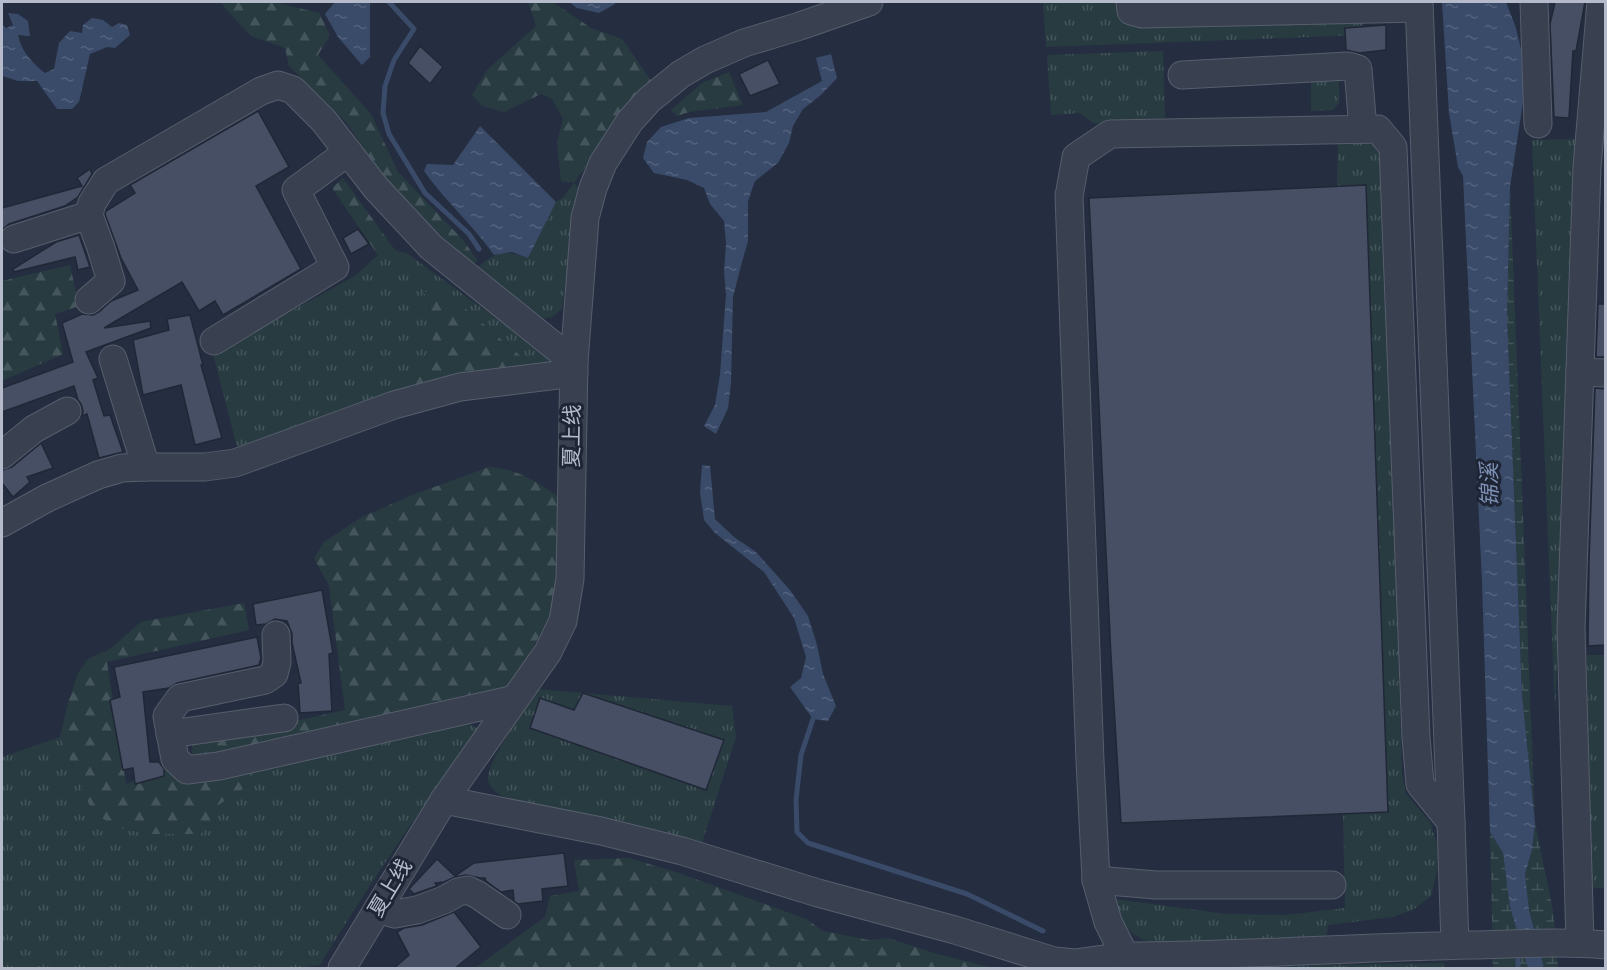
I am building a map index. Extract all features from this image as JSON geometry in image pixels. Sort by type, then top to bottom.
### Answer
[{"type":"street","name":"夏上线","points":[[342,969],[444,800],[548,652],[563,621],[570,579],[574,367],[585,218],[603,163],[630,121],[649,100],[681,74],[705,60],[744,43],[869,2]]},
{"type":"street","points":[[1130,2],[1131,11],[1142,14],[1167,8],[1419,5],[1451,822],[1464,945]]},
{"type":"street","points":[[1534,2],[1538,124]]},
{"type":"street","points":[[444,800],[601,831],[682,851],[818,893],[956,930],[1054,961],[1075,963],[1125,956],[1195,956],[1337,949],[1583,943],[1571,628],[1593,373],[1587,167],[1600,2]]},
{"type":"street","points":[[1182,75],[1348,66],[1358,69],[1364,129]]},
{"type":"street","points":[[89,300],[111,281],[89,215],[92,203],[106,181],[261,91],[278,85],[293,90],[324,121],[376,188],[431,247],[574,367]]},
{"type":"street","points":[[1125,956],[1108,922],[1096,880],[1069,196],[1076,157],[1110,134],[1378,129],[1393,147],[1416,737],[1420,784],[1451,822]]},
{"type":"street","points":[[214,341],[335,267],[296,190],[348,152]]},
{"type":"street","points":[[15,239],[89,215]]},
{"type":"street","points":[[113,359],[146,467]]},
{"type":"street","points":[[2,523],[47,498],[98,475],[122,468],[205,467],[235,463],[394,405],[460,387],[574,367]]},
{"type":"street","points":[[2,455],[34,429],[67,411]]},
{"type":"street","points":[[276,635],[278,662],[274,674],[265,680],[180,698],[167,716],[175,759],[187,770],[219,766],[515,699]]},
{"type":"street","points":[[170,735],[284,718]]},
{"type":"street","points":[[1096,880],[1156,885],[1332,885]]},
{"type":"street","points":[[378,909],[395,914],[417,910],[468,890],[507,915]]},
{"type":"green space","points":[[221,2],[280,2],[319,13],[330,35],[318,55],[371,114],[398,172],[463,240],[478,261],[469,265],[392,189],[345,121],[289,66],[285,48],[251,36]]},
{"type":"green space","points":[[528,2],[553,2],[591,28],[622,39],[654,85],[628,106],[574,183],[561,181],[557,142],[563,119],[552,99],[541,94],[504,112],[482,106],[472,95],[486,71],[536,26]]},
{"type":"green space","points":[[1043,2],[1121,2],[1363,18],[1363,35],[1046,47]]},
{"type":"green space","points":[[1163,51],[1165,118],[1107,125],[1093,123],[1080,113],[1051,115],[1047,55]]},
{"type":"green space","points":[[1339,69],[1339,103],[1333,110],[1311,111],[1311,71]]},
{"type":"green space","points":[[729,72],[743,105],[689,112],[677,116],[671,110],[702,83]]},
{"type":"green space","points":[[1338,139],[1379,142],[1383,160],[1402,772],[1406,794],[1430,822],[1439,851],[1437,872],[1431,896],[1414,909],[1393,917],[1328,925],[1326,939],[1151,943],[1127,927],[1115,899],[1226,914],[1286,915],[1345,908],[1343,814],[1388,812],[1366,185],[1337,186]]},
{"type":"green space","points":[[1579,139],[1555,711],[1532,140]]},
{"type":"green space","points":[[343,178],[395,250],[378,255],[332,188]]},
{"type":"green space","points":[[574,183],[581,190],[572,234],[562,309],[552,317],[541,319],[474,270],[499,254],[511,253],[528,258],[556,202]]},
{"type":"green space","points":[[1510,187],[1535,823],[1522,695],[1507,316]]},
{"type":"green space","points":[[395,250],[408,254],[547,356],[552,365],[527,366],[522,357],[459,303],[447,295],[424,292],[433,319],[433,339],[426,357],[403,388],[237,447],[213,354],[355,276],[378,255]]},
{"type":"green space","points":[[70,265],[79,306],[55,314],[63,354],[2,381],[2,281]]},
{"type":"green space","points":[[423,292],[447,295],[459,303],[522,357],[527,366],[406,391],[403,388],[426,357],[433,339],[433,319]]},
{"type":"green space","points":[[489,467],[516,473],[549,490],[557,496],[560,514],[560,559],[554,610],[515,680],[504,688],[210,761],[192,757],[192,744],[345,710],[329,586],[314,558],[324,542],[362,517],[410,496]]},
{"type":"green space","points":[[244,603],[249,630],[107,662],[126,784],[168,767],[175,779],[252,770],[252,783],[217,806],[215,824],[199,834],[145,834],[114,826],[92,811],[60,737],[78,673],[88,659],[110,649],[141,622]]},
{"type":"green space","points":[[1587,655],[1605,655],[1605,888],[1591,888]]},
{"type":"green space","points":[[537,689],[732,706],[736,737],[702,843],[502,796],[493,789],[488,779],[493,761]]},
{"type":"green space","points":[[469,723],[479,730],[396,846],[320,965],[297,968],[2,968],[2,757],[60,737],[92,811],[145,834],[199,834],[215,824],[217,806],[252,783],[252,770]]},
{"type":"green space","points":[[1535,823],[1553,910],[1558,968],[1544,968],[1529,910],[1525,874],[1532,850]]},
{"type":"green space","points":[[1490,832],[1503,853],[1510,907],[1528,968],[1493,968]]},
{"type":"green space","points":[[629,858],[676,872],[806,919],[823,931],[869,940],[888,938],[937,954],[993,968],[475,968],[545,917],[550,896],[579,891],[574,860]]},
{"type":"green space","points":[[1444,963],[1444,968],[1159,968]]},
{"type":"water","points":[[335,2],[370,2],[370,57],[362,65],[338,37],[325,14]]},
{"type":"water","points":[[569,2],[615,2],[615,4],[599,13],[577,8]]},
{"type":"water","points":[[1442,2],[1506,2],[1516,28],[1524,62],[1523,102],[1510,187],[1507,316],[1522,695],[1535,823],[1532,850],[1525,874],[1529,910],[1544,968],[1528,968],[1510,907],[1503,853],[1490,832],[1482,582],[1463,176],[1458,167],[1449,113]]},
{"type":"water","points":[[8,13],[18,14],[28,21],[30,36],[18,35],[19,41],[28,56],[45,73],[54,69],[59,43],[70,31],[82,33],[83,25],[92,18],[103,20],[112,27],[119,23],[127,25],[130,35],[115,48],[107,47],[90,54],[79,102],[72,109],[57,109],[37,81],[18,81],[2,76],[2,25],[6,28],[13,25]]},
{"type":"water","points":[[831,54],[837,78],[803,109],[793,126],[789,143],[778,163],[755,181],[748,201],[748,241],[733,297],[731,383],[728,408],[716,434],[704,426],[715,405],[720,374],[726,295],[724,221],[710,204],[704,188],[687,180],[654,173],[643,158],[647,142],[661,127],[689,118],[766,112],[822,81],[816,58]]},
{"type":"water","points":[[480,126],[556,202],[528,258],[512,252],[494,255],[424,171],[427,164],[453,165]]},
{"type":"water","points":[[702,465],[710,466],[715,519],[734,537],[756,552],[790,590],[808,616],[823,674],[836,706],[828,721],[813,719],[790,687],[801,678],[806,657],[794,618],[764,572],[715,533],[704,520],[700,492]]},
{"type":"building","points":[[1555,2],[1585,2],[1576,51],[1573,51],[1569,118],[1554,117],[1550,24]]},
{"type":"building","points":[[1386,25],[1386,50],[1359,53],[1346,50],[1345,28]]},
{"type":"building","points":[[420,46],[443,67],[430,84],[408,63]]},
{"type":"building","points":[[768,60],[780,84],[750,96],[739,74]]},
{"type":"building","points":[[258,111],[289,167],[256,186],[301,269],[223,315],[215,301],[199,311],[182,282],[104,328],[150,321],[151,328],[86,352],[98,378],[93,380],[104,416],[110,415],[123,452],[99,458],[87,414],[82,416],[83,411],[74,386],[2,412],[2,388],[73,362],[62,323],[82,314],[93,315],[111,301],[138,290],[121,258],[105,214],[106,211],[135,193],[130,185]]},
{"type":"building","points":[[90,169],[92,174],[78,197],[65,206],[9,224],[2,230],[2,208],[82,186],[77,178]]},
{"type":"building","points":[[1366,185],[1388,812],[1121,823],[1089,198]]},
{"type":"building","points":[[358,229],[369,244],[351,254],[343,238]]},
{"type":"building","points":[[79,235],[90,267],[78,270],[75,257],[14,272],[13,269],[56,242]]},
{"type":"building","points":[[1598,304],[1605,304],[1605,357],[1596,357]]},
{"type":"building","points":[[190,315],[203,365],[201,365],[222,438],[195,445],[181,385],[143,395],[133,340],[169,330],[167,319]]},
{"type":"building","points":[[1595,388],[1605,389],[1605,645],[1588,646],[1589,562]]},
{"type":"building","points":[[41,443],[53,468],[27,477],[30,482],[13,497],[2,483],[2,470],[12,467]]},
{"type":"building","points":[[322,590],[333,653],[329,654],[332,711],[300,713],[298,683],[301,683],[292,634],[287,621],[275,619],[266,624],[256,625],[253,604]]},
{"type":"building","points":[[257,637],[261,658],[259,665],[177,683],[169,688],[143,692],[150,762],[159,762],[164,769],[164,776],[135,784],[133,768],[123,770],[110,700],[120,697],[114,667]]},
{"type":"building","points":[[583,693],[724,740],[706,790],[530,728],[540,698],[574,710]]},
{"type":"building","points":[[564,853],[568,886],[542,889],[543,901],[518,904],[514,901],[513,890],[501,892],[485,878],[466,875],[435,883],[437,886],[414,894],[409,889],[437,859],[455,876],[474,863]]},
{"type":"building","points":[[454,912],[481,947],[454,969],[393,969],[409,955],[397,932]]},
{"type":"waterway","points":[[389,2],[414,29],[394,60],[385,86],[383,113],[389,134],[425,193],[469,234],[479,249]]},
{"type":"waterway","points":[[813,719],[801,755],[796,800],[797,832],[808,843],[967,894],[1043,931]]},
{"type":"waterway","name":"锦溪","points":[[1518,952],[1518,968]]}]
